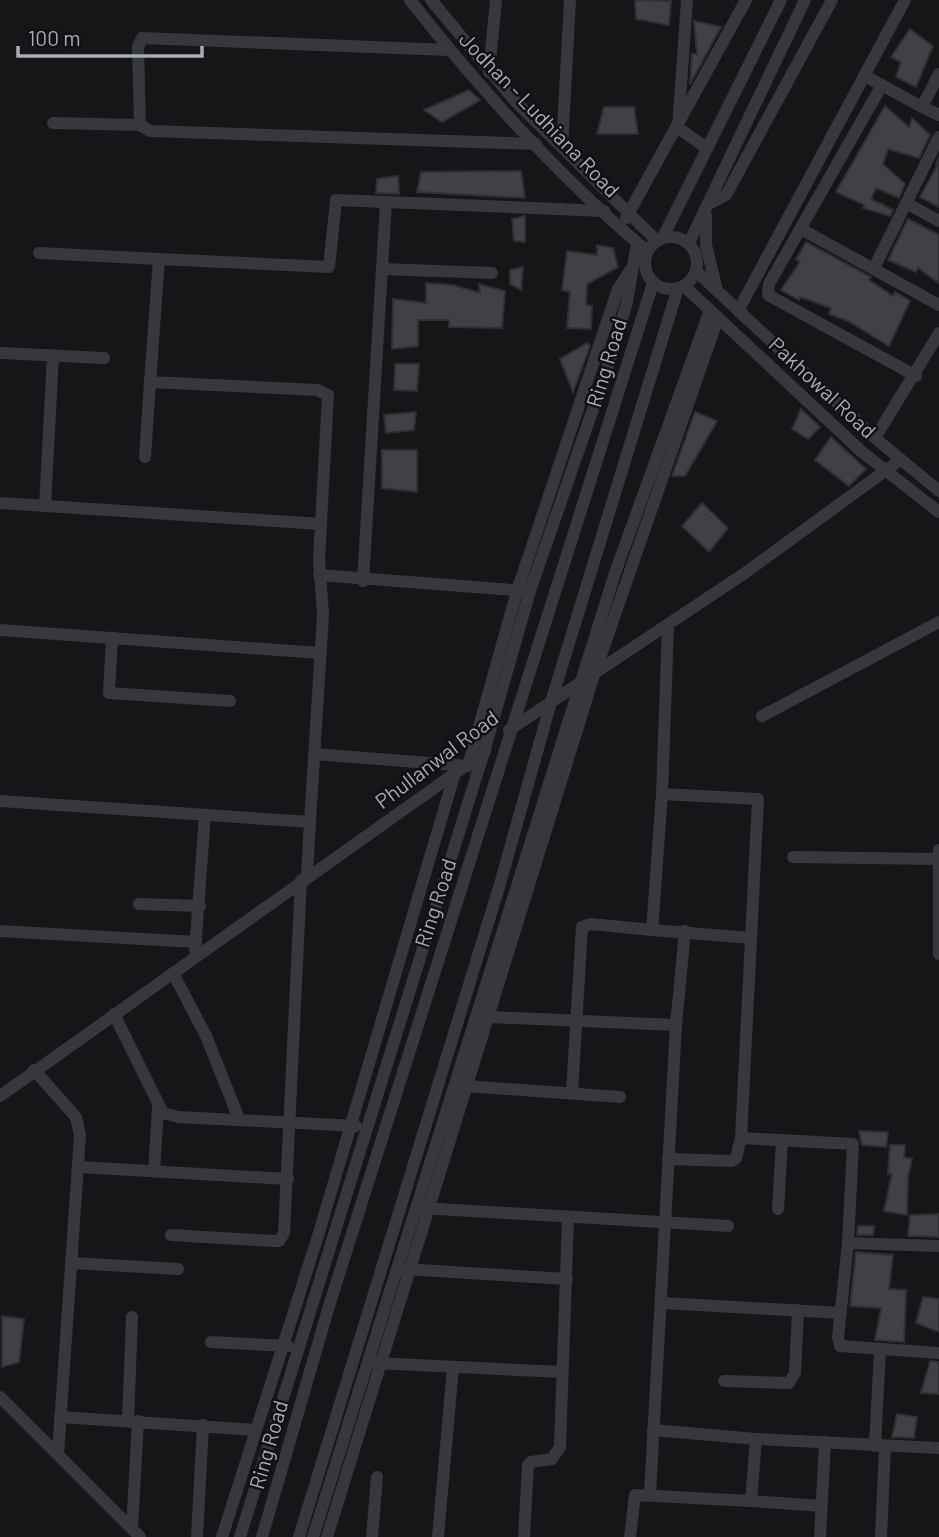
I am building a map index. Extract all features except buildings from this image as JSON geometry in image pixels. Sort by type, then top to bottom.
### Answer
[{"type":"street","name":"Jodhan - Ludhiana Road","points":[[410,0],[449,50],[536,144],[642,247]]},
{"type":"street","name":"Jodhan - Ludhiana Road","points":[[430,0],[489,72],[562,147],[659,239]]},
{"type":"street","points":[[489,72],[496,0]]},
{"type":"street","points":[[562,147],[570,0]]},
{"type":"street","points":[[678,128],[687,0]]},
{"type":"street","points":[[621,227],[747,0]]},
{"type":"street","points":[[659,239],[781,0]]},
{"type":"street","points":[[689,243],[805,0]]},
{"type":"street","points":[[707,206],[726,195],[832,0]]},
{"type":"street","points":[[314,754],[468,766],[565,466],[618,289],[633,267],[642,247],[659,239],[681,238],[695,251],[696,271],[738,311],[905,0]]},
{"type":"street","points":[[786,37],[807,48]]},
{"type":"street","points":[[140,125],[138,47],[142,38],[449,50]]},
{"type":"street","points":[[922,107],[939,74]]},
{"type":"street","points":[[865,76],[939,115]]},
{"type":"street","points":[[882,85],[769,284],[768,295],[916,376]]},
{"type":"street","points":[[53,123],[140,125],[150,131],[285,138],[536,144]]},
{"type":"street","points":[[678,128],[707,148]]},
{"type":"street","points":[[874,268],[939,137]]},
{"type":"street","points":[[39,253],[329,268],[335,200],[604,211]]},
{"type":"street","points":[[363,580],[386,202]]},
{"type":"street","points":[[906,203],[939,221]]},
{"type":"street","points":[[707,206],[706,245],[717,291]]},
{"type":"street","points":[[801,229],[939,305]]},
{"type":"street","points":[[642,247],[645,269],[653,283],[661,288],[681,287]]},
{"type":"street","points":[[145,457],[159,259]]},
{"type":"street","points":[[565,466],[608,366],[627,302],[633,267]]},
{"type":"street","points":[[382,268],[492,273]]},
{"type":"street","points":[[299,1537],[500,884],[551,702],[681,287],[696,271]]},
{"type":"street","name":"Ring Road","points":[[262,1537],[329,1306],[653,283]]},
{"type":"street","name":"Pakhowal Road","points":[[681,287],[886,472],[939,512]]},
{"type":"street","points":[[627,302],[638,330]]},
{"type":"street","name":"Pakhowal Road","points":[[738,311],[875,438],[939,491]]},
{"type":"street","points":[[423,1208],[466,1086],[594,675],[714,314]]},
{"type":"street","points":[[313,1537],[404,1269],[615,573],[714,314]]},
{"type":"street","points":[[875,438],[916,376],[939,333]]},
{"type":"street","points":[[2,354],[104,358]]},
{"type":"street","points":[[44,506],[53,356]]},
{"type":"street","points":[[595,359],[608,366]]},
{"type":"street","points":[[150,382],[323,391],[328,401],[319,575],[323,615],[304,878],[284,1233],[279,1241],[171,1235]]},
{"type":"street","name":"Phullanwal Road","points":[[0,1096],[304,878],[468,766],[510,729],[668,626],[900,460]]},
{"type":"street","points":[[0,503],[321,524]]},
{"type":"street","points":[[319,575],[524,591]]},
{"type":"street","points":[[240,1537],[484,752],[524,591]]},
{"type":"street","points":[[762,716],[939,622]]},
{"type":"street","points":[[652,930],[662,794],[668,626]]},
{"type":"street","points":[[0,630],[320,653]]},
{"type":"street","points":[[112,638],[109,693],[230,701]]},
{"type":"street","points":[[222,1537],[317,1236],[454,776]]},
{"type":"street","points":[[662,794],[758,799],[741,1138],[736,1158],[732,1161],[668,1159]]},
{"type":"street","points":[[0,801],[310,822]]},
{"type":"street","points":[[194,957],[205,815]]},
{"type":"street","points":[[939,850],[939,954]]},
{"type":"street","points":[[793,857],[938,859]]},
{"type":"street","points":[[139,904],[200,906]]},
{"type":"street","points":[[572,1092],[582,927],[591,924],[751,937]]},
{"type":"street","points":[[0,931],[195,942]]},
{"type":"street","points":[[650,1494],[663,1303],[676,1025],[685,931]]},
{"type":"street","points":[[173,973],[207,1038],[239,1119]]},
{"type":"street","points":[[114,1014],[158,1107],[170,1116],[368,1127]]},
{"type":"street","points":[[488,1017],[676,1025]]},
{"type":"street","points":[[34,1070],[76,1117],[80,1135],[58,1454]]},
{"type":"street","points":[[466,1086],[621,1097]]},
{"type":"street","points":[[154,1172],[158,1107]]},
{"type":"street","points":[[741,1138],[853,1144],[840,1346],[939,1353]]},
{"type":"street","points":[[778,1209],[782,1140]]},
{"type":"street","points":[[79,1167],[288,1179]]},
{"type":"street","points":[[423,1208],[728,1226]]},
{"type":"street","points":[[524,1537],[528,1465],[531,1462],[552,1459],[558,1452],[568,1218]]},
{"type":"street","points":[[317,1236],[333,1237]]},
{"type":"street","points":[[848,1243],[939,1246]]},
{"type":"street","points":[[73,1263],[178,1269]]},
{"type":"street","points":[[404,1269],[567,1279]]},
{"type":"street","points":[[663,1303],[841,1313]]},
{"type":"street","points":[[724,1381],[789,1383],[795,1373],[798,1310]]},
{"type":"street","points":[[132,1317],[136,1533]]},
{"type":"street","points":[[211,1342],[299,1347]]},
{"type":"street","points":[[880,1350],[881,1537]]},
{"type":"street","points":[[374,1363],[562,1372]]},
{"type":"street","points":[[327,1537],[374,1363]]},
{"type":"street","points":[[438,1537],[453,1367]]},
{"type":"street","points":[[0,1397],[136,1533]]},
{"type":"street","points":[[60,1417],[256,1430]]},
{"type":"street","points":[[197,1537],[203,1425]]},
{"type":"street","points":[[653,1430],[756,1439],[939,1448]]},
{"type":"street","points":[[751,1502],[756,1439]]},
{"type":"street","points":[[820,1537],[825,1442]]},
{"type":"street","points":[[372,1537],[377,1477]]},
{"type":"street","points":[[630,1537],[635,1495],[821,1506]]}]
